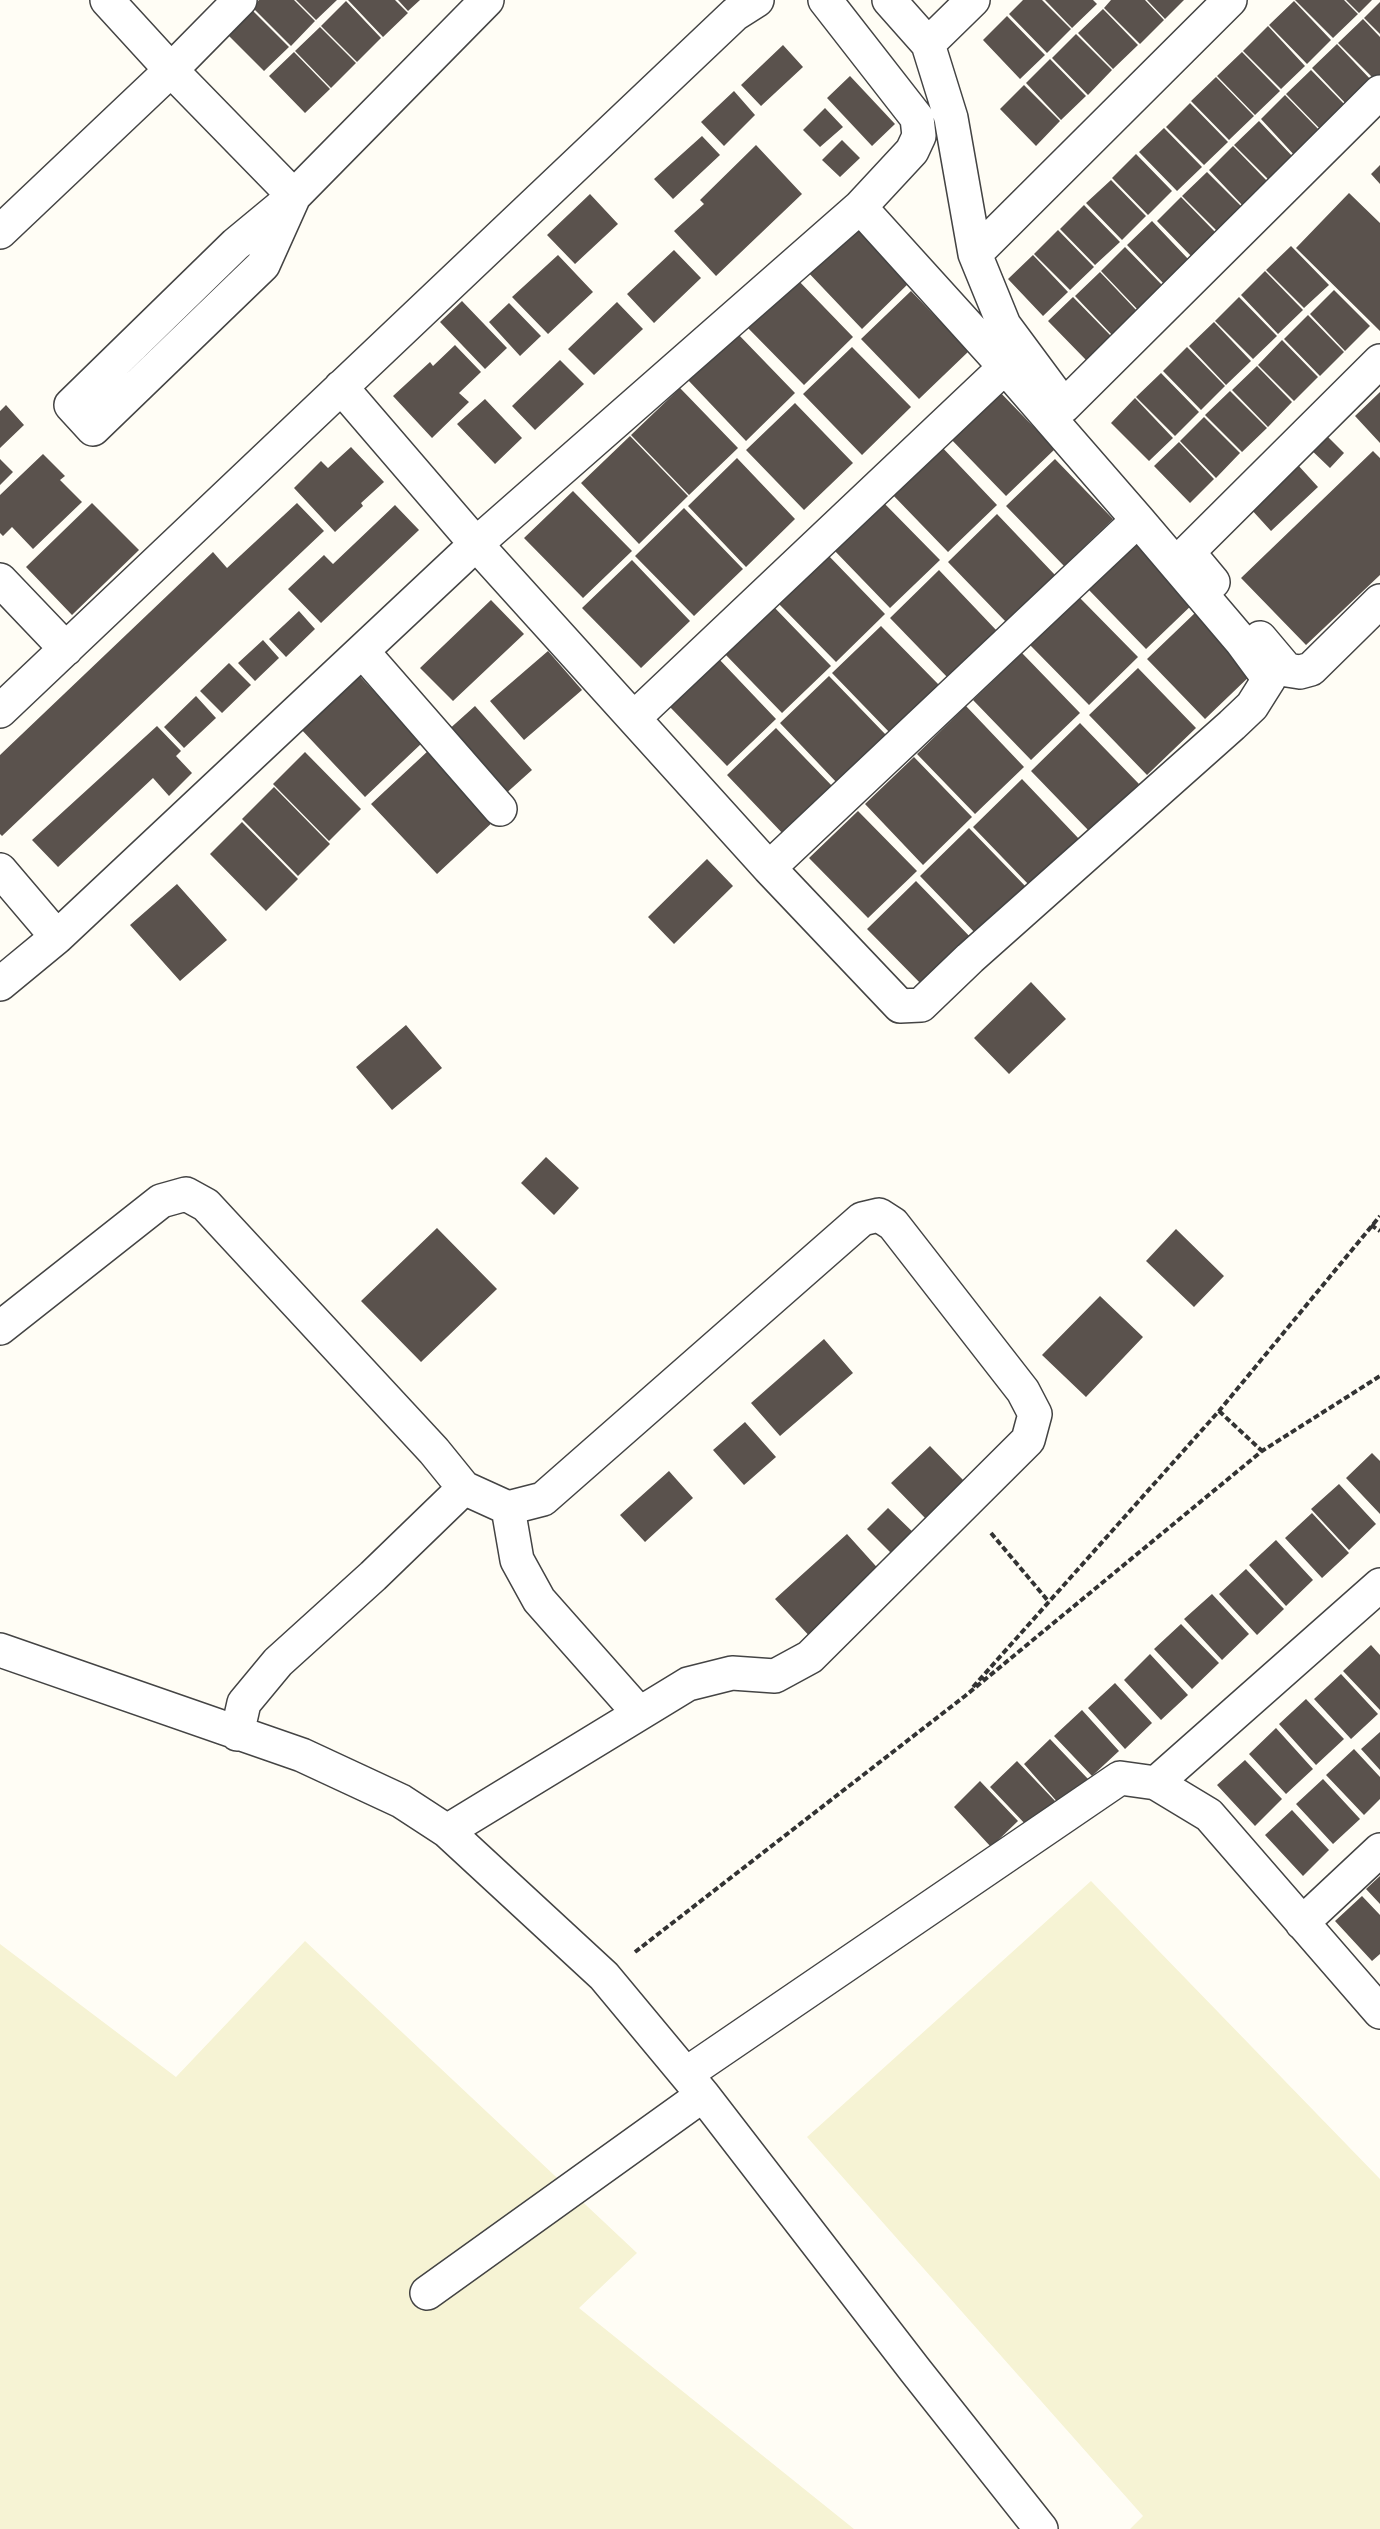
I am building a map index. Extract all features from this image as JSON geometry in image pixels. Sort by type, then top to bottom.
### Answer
[{"type":"street","points":[[107,0],[171,70],[294,196]]},
{"type":"street","points":[[0,232],[171,70],[240,0]]},
{"type":"street","points":[[294,196],[263,264],[93,429],[71,405],[236,244],[294,196],[487,0]]},
{"type":"street","points":[[0,711],[735,14],[757,0]]},
{"type":"street","points":[[0,984],[57,937],[476,544],[860,207],[912,151],[919,136],[917,118],[825,0]]},
{"type":"street","points":[[889,0],[928,44],[951,118],[975,254],[1004,325],[1064,406],[1380,92]]},
{"type":"street","points":[[928,44],[973,0]]},
{"type":"street","points":[[975,254],[1230,0]]},
{"type":"street","points":[[341,387],[476,544],[770,868],[900,1006],[921,1005],[970,957],[1232,725],[1252,706],[1269,679],[1241,641],[1138,520],[1005,367],[860,207]]},
{"type":"street","points":[[1380,361],[1188,552],[1287,669],[1300,672],[1311,669],[1380,602]]},
{"type":"street","points":[[634,718],[1005,367]]},
{"type":"street","points":[[770,868],[1138,520]]},
{"type":"street","points":[[0,580],[66,649]]},
{"type":"street","points":[[362,651],[500,809]]},
{"type":"street","points":[[0,870],[57,937]]},
{"type":"street","points":[[0,1328],[161,1201],[186,1194],[206,1204],[434,1451],[464,1488],[508,1508],[543,1499],[862,1219],[879,1215],[893,1224],[1023,1390],[1035,1414],[1028,1440],[810,1657],[775,1677],[732,1673],[688,1684],[447,1831]]},
{"type":"street","points":[[237,1734],[244,1704],[278,1662],[373,1576],[464,1488]]},
{"type":"street","points":[[508,1508],[517,1560],[539,1600],[639,1713]]},
{"type":"street","points":[[1156,1783],[1380,1585]]},
{"type":"street","points":[[0,1650],[302,1755],[401,1801],[447,1831],[604,1976],[695,2084],[922,2379],[1041,2529]]},
{"type":"street","points":[[427,2293],[695,2084],[1120,1778],[1156,1783],[1209,1815],[1380,2012]]},
{"type":"street","points":[[1302,1923],[1380,1851]]},
{"type":"path","points":[[965,1696],[1219,1411],[1380,1216]]},
{"type":"path","points":[[1371,1225],[1380,1232]]},
{"type":"path","points":[[604,1976],[965,1696],[1262,1451],[1380,1376]]},
{"type":"path","points":[[1219,1411],[1262,1451]]},
{"type":"path","points":[[965,1502],[1049,1602]]},
{"type":"shaded area","points":[[1091,1881],[1380,2179],[1380,2529],[1130,2529],[1143,2516],[807,2137]]},
{"type":"shaded area","points":[[305,1941],[637,2253],[579,2308],[854,2529],[0,2529],[0,1944],[176,2077]]},
{"type":"building","points":[[259,0],[294,0],[315,21],[291,46],[252,7]]},
{"type":"building","points":[[296,0],[337,0],[316,20]]},
{"type":"building","points":[[348,0],[395,0],[408,13],[383,37]]},
{"type":"building","points":[[398,0],[420,0],[408,11]]},
{"type":"building","points":[[1023,0],[1042,0],[1071,29],[1047,53],[1009,14]]},
{"type":"building","points":[[1045,0],[1093,0],[1097,4],[1072,28]]},
{"type":"building","points":[[1111,0],[1145,0],[1164,20],[1140,44],[1104,8]]},
{"type":"building","points":[[1147,0],[1184,0],[1165,19]]},
{"type":"building","points":[[1295,0],[1344,0],[1358,14],[1333,38]]},
{"type":"building","points":[[1346,0],[1372,0],[1359,13]]},
{"type":"building","points":[[346,1],[381,38],[357,62],[321,26]]},
{"type":"building","points":[[1294,1],[1331,40],[1307,64],[1269,25]]},
{"type":"building","points":[[1380,2],[1380,34],[1364,18]]},
{"type":"building","points":[[251,9],[289,47],[264,71],[226,33]]},
{"type":"building","points":[[1103,9],[1138,45],[1113,69],[1078,33]]},
{"type":"building","points":[[1007,16],[1045,55],[1020,79],[983,40]]},
{"type":"building","points":[[1363,19],[1380,37],[1380,75],[1375,80],[1338,43]]},
{"type":"building","points":[[1268,26],[1305,66],[1281,89],[1243,51]]},
{"type":"building","points":[[320,27],[356,63],[331,88],[295,51]]},
{"type":"building","points":[[1076,34],[1112,70],[1088,95],[1052,58]]},
{"type":"building","points":[[1337,44],[1373,82],[1348,106],[1312,68]]},
{"type":"building","points":[[783,45],[803,67],[761,106],[741,85]]},
{"type":"building","points":[[294,52],[330,89],[305,113],[269,76]]},
{"type":"building","points":[[1242,52],[1280,91],[1255,115],[1217,76]]},
{"type":"building","points":[[1050,59],[1086,96],[1061,120],[1026,83]]},
{"type":"building","points":[[1311,70],[1347,107],[1322,131],[1286,94]]},
{"type":"building","points":[[850,76],[895,124],[872,146],[827,98]]},
{"type":"building","points":[[1216,77],[1254,116],[1229,140],[1191,101]]},
{"type":"building","points":[[1024,85],[1060,121],[1036,146],[1000,109]]},
{"type":"building","points":[[734,91],[755,115],[724,146],[701,122]]},
{"type":"building","points":[[1285,95],[1321,132],[1296,157],[1261,119]]},
{"type":"building","points":[[1190,103],[1228,142],[1204,165],[1166,127]]},
{"type":"building","points":[[825,108],[843,127],[820,147],[803,130]]},
{"type":"building","points":[[1259,121],[1294,158],[1271,182],[1234,145]]},
{"type":"building","points":[[1164,128],[1202,167],[1177,191],[1139,152]]},
{"type":"building","points":[[702,136],[720,155],[673,199],[654,179]]},
{"type":"building","points":[[842,140],[860,158],[840,177],[822,160]]},
{"type":"building","points":[[756,145],[802,194],[716,276],[674,231],[704,204],[700,200]]},
{"type":"building","points":[[1233,146],[1269,183],[1244,207],[1209,170]]},
{"type":"building","points":[[1136,154],[1172,191],[1148,215],[1112,178]]},
{"type":"building","points":[[1380,165],[1380,184],[1371,174]]},
{"type":"building","points":[[1207,172],[1243,208],[1218,232],[1182,196]]},
{"type":"building","points":[[1111,180],[1146,216],[1122,240],[1086,203]]},
{"type":"building","points":[[1349,193],[1380,223],[1380,331],[1296,248]]},
{"type":"building","points":[[590,194],[618,224],[575,264],[547,235]]},
{"type":"building","points":[[1181,197],[1217,234],[1193,258],[1157,221]]},
{"type":"building","points":[[1084,205],[1120,242],[1095,265],[1060,229]]},
{"type":"building","points":[[853,221],[911,281],[862,329],[804,268]]},
{"type":"building","points":[[1152,221],[1189,260],[1164,284],[1127,245]]},
{"type":"building","points":[[1058,230],[1094,267],[1070,290],[1034,254]]},
{"type":"building","points":[[1291,246],[1329,285],[1304,308],[1266,270]]},
{"type":"building","points":[[1125,247],[1163,286],[1138,310],[1101,271]]},
{"type":"building","points":[[674,250],[701,278],[654,323],[627,294]]},
{"type":"building","points":[[558,255],[593,292],[548,334],[512,297]]},
{"type":"building","points":[[1033,255],[1068,292],[1043,316],[1008,279]]},
{"type":"building","points":[[1265,271],[1303,310],[1278,334],[1241,295]]},
{"type":"building","points":[[1100,272],[1137,311],[1112,335],[1075,296]]},
{"type":"building","points":[[795,277],[853,337],[804,385],[745,325]]},
{"type":"building","points":[[1334,290],[1370,326],[1345,351],[1310,314]]},
{"type":"building","points":[[911,291],[969,351],[919,399],[861,339]]},
{"type":"building","points":[[1073,297],[1111,336],[1086,360],[1048,321]]},
{"type":"building","points":[[1239,297],[1277,336],[1253,359],[1215,321]]},
{"type":"building","points":[[462,301],[507,348],[485,369],[440,322]]},
{"type":"building","points":[[617,302],[643,329],[594,375],[568,349]]},
{"type":"building","points":[[509,303],[541,336],[520,356],[489,322]]},
{"type":"building","points":[[1308,315],[1344,352],[1320,376],[1284,339]]},
{"type":"building","points":[[1214,322],[1251,361],[1226,385],[1189,346]]},
{"type":"building","points":[[737,333],[795,393],[746,441],[688,380]]},
{"type":"building","points":[[1282,340],[1318,377],[1294,401],[1258,365]]},
{"type":"building","points":[[455,345],[481,372],[459,393],[469,402],[432,438],[393,396],[430,362],[433,366]]},
{"type":"building","points":[[852,347],[911,407],[862,455],[803,394]]},
{"type":"building","points":[[1187,347],[1225,386],[1201,410],[1163,371]]},
{"type":"building","points":[[560,360],[584,384],[535,430],[512,406]]},
{"type":"building","points":[[1257,366],[1292,402],[1268,427],[1232,390]]},
{"type":"building","points":[[1161,373],[1199,412],[1175,436],[1136,397]]},
{"type":"building","points":[[680,388],[738,448],[689,495],[631,435]]},
{"type":"building","points":[[997,389],[1055,449],[1006,496],[948,436]]},
{"type":"building","points":[[1230,391],[1267,428],[1242,452],[1205,415]]},
{"type":"building","points":[[1380,392],[1380,443],[1355,416]]},
{"type":"building","points":[[1135,398],[1173,438],[1149,461],[1111,423]]},
{"type":"building","points":[[485,399],[522,438],[495,464],[457,424]]},
{"type":"building","points":[[795,403],[853,463],[804,510],[746,450]]},
{"type":"building","points":[[6,405],[24,425],[0,448],[0,411]]},
{"type":"building","points":[[1204,417],[1240,453],[1216,478],[1180,441]]},
{"type":"building","points":[[1322,431],[1344,453],[1330,468],[1307,446]]},
{"type":"building","points":[[630,436],[688,496],[639,544],[581,483]]},
{"type":"building","points":[[1179,442],[1214,479],[1190,503],[1154,466]]},
{"type":"building","points":[[939,444],[997,505],[948,552],[890,492]]},
{"type":"building","points":[[351,447],[384,482],[335,532],[294,488],[321,461],[328,468]]},
{"type":"building","points":[[1373,451],[1380,458],[1380,575],[1306,645],[1241,578]]},
{"type":"building","points":[[43,454],[65,476],[60,480],[82,502],[33,549],[12,527],[3,536],[0,533],[0,495]]},
{"type":"building","points":[[737,458],[795,519],[746,567],[688,506]]},
{"type":"building","points":[[0,459],[13,472],[0,485]]},
{"type":"building","points":[[1055,459],[1113,519],[1064,566],[1006,506]]},
{"type":"building","points":[[1297,464],[1318,487],[1271,531],[1250,508]]},
{"type":"building","points":[[573,491],[632,551],[583,598],[524,538]]},
{"type":"building","points":[[881,500],[940,560],[890,608],[832,548]]},
{"type":"building","points":[[92,503],[139,550],[72,615],[26,567]]},
{"type":"building","points":[[297,503],[324,531],[2,836],[0,834],[0,755],[213,552],[227,568]]},
{"type":"building","points":[[395,505],[419,530],[321,623],[288,589],[324,555],[333,564]]},
{"type":"building","points":[[684,508],[743,569],[694,616],[635,556]]},
{"type":"building","points":[[997,514],[1055,575],[1006,622],[948,562]]},
{"type":"building","points":[[1138,541],[1196,601],[1146,649],[1088,589]]},
{"type":"building","points":[[827,554],[885,614],[836,662],[777,602]]},
{"type":"building","points":[[632,560],[690,621],[641,668],[582,608]]},
{"type":"building","points":[[939,570],[997,631],[948,678],[890,618]]},
{"type":"building","points":[[1079,597],[1138,657],[1089,705],[1030,645]]},
{"type":"building","points":[[491,600],[524,634],[453,701],[420,668]]},
{"type":"building","points":[[773,606],[831,666],[782,713],[724,653]]},
{"type":"building","points":[[299,611],[315,629],[286,657],[269,639]]},
{"type":"building","points":[[1196,612],[1254,672],[1205,719],[1147,659]]},
{"type":"building","points":[[881,626],[940,686],[891,734],[832,673]]},
{"type":"building","points":[[263,640],[279,658],[255,681],[238,663]]},
{"type":"building","points":[[548,651],[582,690],[524,740],[490,701]]},
{"type":"building","points":[[1022,653],[1080,713],[1031,760],[973,700]]},
{"type":"building","points":[[718,658],[776,719],[727,766],[669,706]]},
{"type":"building","points":[[229,663],[251,685],[222,713],[200,691]]},
{"type":"building","points":[[1138,668],[1196,728],[1147,775],[1089,715]]},
{"type":"building","points":[[356,672],[422,743],[365,797],[299,727]]},
{"type":"building","points":[[829,676],[887,736],[838,784],[780,723]]},
{"type":"building","points":[[196,696],[216,718],[184,748],[164,727]]},
{"type":"building","points":[[475,706],[532,770],[503,796],[446,732]]},
{"type":"building","points":[[966,706],[1024,767],[975,814],[917,754]]},
{"type":"building","points":[[1080,723],[1139,784],[1089,831],[1031,771]]},
{"type":"building","points":[[157,726],[181,751],[176,756],[192,773],[169,796],[153,778],[58,867],[32,840]]},
{"type":"building","points":[[776,728],[834,788],[785,836],[727,775]]},
{"type":"building","points":[[429,750],[495,820],[437,874],[371,804]]},
{"type":"building","points":[[305,752],[361,809],[329,841],[273,784]]},
{"type":"building","points":[[914,757],[972,817],[923,865],[865,804]]},
{"type":"building","points":[[1022,779],[1080,840],[1031,887],[973,827]]},
{"type":"building","points":[[274,787],[330,844],[298,876],[242,819]]},
{"type":"building","points":[[858,811],[917,871],[868,918],[809,858]]},
{"type":"building","points":[[242,822],[298,879],[266,911],[210,854]]},
{"type":"building","points":[[969,828],[1028,889],[978,936],[920,876]]},
{"type":"building","points":[[707,859],[733,886],[674,944],[648,917]]},
{"type":"building","points":[[916,881],[975,942],[926,989],[867,929]]},
{"type":"building","points":[[177,884],[227,940],[180,981],[130,925]]},
{"type":"building","points":[[1031,982],[1066,1019],[1009,1074],[974,1038]]},
{"type":"building","points":[[406,1025],[442,1068],[392,1110],[356,1067]]},
{"type":"building","points":[[546,1157],[579,1188],[554,1215],[521,1183]]},
{"type":"building","points":[[437,1228],[497,1289],[421,1362],[361,1301]]},
{"type":"building","points":[[1176,1229],[1224,1276],[1194,1307],[1146,1261]]},
{"type":"building","points":[[1100,1296],[1143,1337],[1086,1397],[1042,1355]]},
{"type":"building","points":[[824,1339],[853,1373],[780,1436],[751,1403]]},
{"type":"building","points":[[745,1422],[776,1457],[744,1485],[713,1450]]},
{"type":"building","points":[[930,1446],[965,1482],[926,1519],[891,1483]]},
{"type":"building","points":[[1372,1453],[1380,1461],[1380,1514],[1346,1478]]},
{"type":"building","points":[[669,1471],[693,1498],[645,1542],[620,1515]]},
{"type":"building","points":[[1339,1484],[1376,1524],[1349,1550],[1311,1509]]},
{"type":"building","points":[[888,1508],[918,1537],[897,1559],[867,1529]]},
{"type":"building","points":[[1312,1513],[1349,1553],[1322,1578],[1285,1538]]},
{"type":"building","points":[[847,1534],[883,1574],[813,1640],[775,1599]]},
{"type":"building","points":[[1276,1540],[1313,1580],[1286,1606],[1249,1565]]},
{"type":"building","points":[[1246,1569],[1284,1609],[1257,1635],[1219,1594]]},
{"type":"building","points":[[1212,1594],[1249,1634],[1222,1660],[1184,1619]]},
{"type":"building","points":[[1181,1624],[1219,1663],[1192,1689],[1154,1649]]},
{"type":"building","points":[[1371,1645],[1380,1655],[1380,1710],[1343,1671]]},
{"type":"building","points":[[1150,1654],[1188,1695],[1161,1720],[1124,1680]]},
{"type":"building","points":[[1341,1674],[1378,1714],[1351,1739],[1314,1699]]},
{"type":"building","points":[[1115,1683],[1152,1723],[1125,1749],[1088,1708]]},
{"type":"building","points":[[1306,1699],[1344,1739],[1316,1765],[1279,1724]]},
{"type":"building","points":[[1082,1710],[1119,1751],[1092,1776],[1054,1736]]},
{"type":"building","points":[[1276,1728],[1313,1769],[1286,1794],[1249,1754]]},
{"type":"building","points":[[1380,1732],[1380,1770],[1361,1749]]},
{"type":"building","points":[[1050,1739],[1088,1779],[1060,1805],[1024,1764]]},
{"type":"building","points":[[1354,1749],[1380,1777],[1380,1799],[1364,1815],[1326,1775]]},
{"type":"building","points":[[1245,1760],[1282,1799],[1255,1826],[1217,1785]]},
{"type":"building","points":[[1017,1761],[1055,1801],[1028,1827],[990,1787]]},
{"type":"building","points":[[1323,1779],[1360,1819],[1333,1844],[1296,1804]]},
{"type":"building","points":[[980,1781],[1018,1821],[991,1847],[954,1807]]},
{"type":"building","points":[[1292,1810],[1329,1850],[1303,1876],[1265,1835]]},
{"type":"building","points":[[1380,1876],[1380,1904],[1366,1889]]},
{"type":"building","points":[[1362,1896],[1380,1915],[1380,1954],[1372,1961],[1335,1921]]}]
